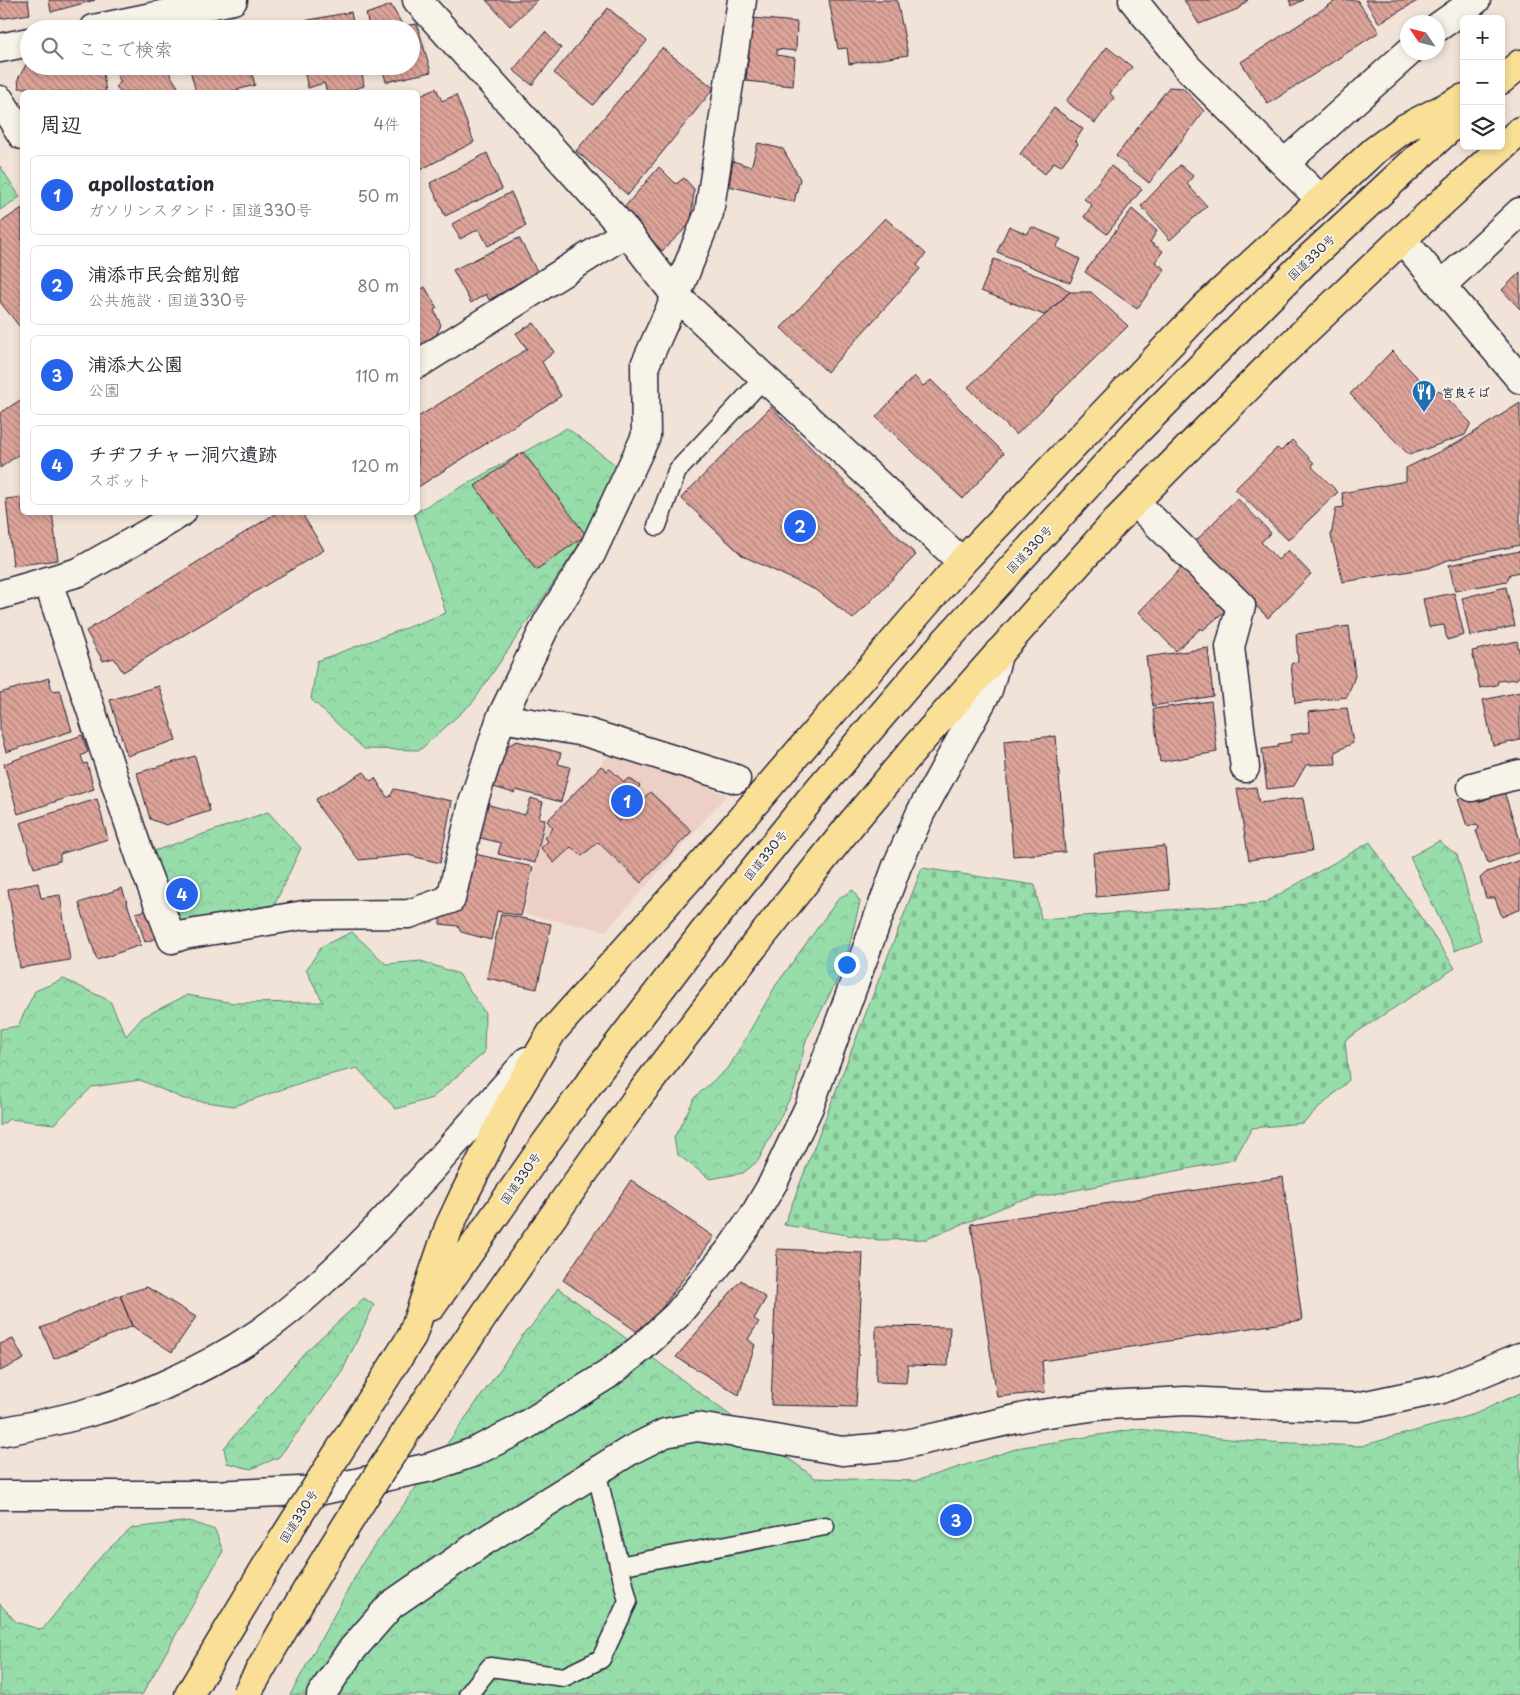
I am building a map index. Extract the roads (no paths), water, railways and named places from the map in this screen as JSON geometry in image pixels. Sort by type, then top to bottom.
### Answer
[{"type":"highway","points":[[412,1336],[449,1228],[464,1194],[514,1096],[552,1032],[710,855],[962,562],[1206,306],[1374,151],[1405,128],[1460,100]]},
{"type":"highway","name":"国道330号","points":[[189,1695],[270,1560],[412,1336],[496,1212],[601,1067],[702,933],[812,797],[940,647],[1137,431],[1305,262],[1460,119]]},
{"type":"highway","points":[[246,1695],[279,1635],[387,1462],[552,1217],[638,1097],[743,960],[852,823],[1000,652],[1135,502],[1275,360],[1402,239],[1520,131]]},
{"type":"street","points":[[137,20],[233,0]]},
{"type":"street","points":[[417,0],[627,232],[676,296],[962,562]]},
{"type":"street","points":[[48,582],[141,859],[172,939],[184,935],[304,915],[409,914],[451,899],[473,802],[501,718],[548,621],[592,554],[646,436],[645,365],[676,296],[709,213],[742,0]]},
{"type":"street","points":[[1133,0],[1187,67],[1321,200]]},
{"type":"street","points":[[1445,22],[1476,0]]},
{"type":"street","points":[[0,48],[20,44]]},
{"type":"street","points":[[1285,163],[1400,60]]},
{"type":"street","points":[[0,100],[20,132]]},
{"type":"street","points":[[1442,285],[1520,212]]},
{"type":"street","points":[[420,363],[627,232]]},
{"type":"street","points":[[1402,239],[1520,379]]},
{"type":"street","points":[[1135,502],[1241,606],[1230,647],[1245,768]]},
{"type":"street","points":[[0,595],[79,572],[177,515]]},
{"type":"street","points":[[0,1495],[212,1495],[323,1490],[431,1467],[474,1452],[518,1430],[607,1375],[640,1349],[677,1316],[730,1250],[753,1217],[773,1183],[809,1107],[897,866],[912,830],[988,690],[1000,652]]},
{"type":"street","points":[[501,718],[585,732],[736,779]]},
{"type":"street","points":[[1472,787],[1520,774]]},
{"type":"street","points":[[0,1432],[46,1424],[104,1408],[159,1388],[210,1363],[259,1333],[338,1268],[426,1176],[552,1032]]},
{"type":"street","points":[[321,1695],[350,1652],[391,1605],[481,1543],[631,1450],[665,1433],[697,1427],[842,1451],[897,1446],[1034,1415],[1105,1405],[1186,1401],[1357,1407],[1442,1389],[1520,1357]]},
{"type":"lane","points":[[657,526],[677,471],[764,378]]},
{"type":"lane","points":[[468,1695],[490,1667],[564,1677],[601,1659],[628,1602],[596,1471]]},
{"type":"lane","points":[[619,1566],[825,1526]]},
{"type":"place","name":"宮良そば","points":[[1424,413]]},
{"type":"place","name":"浦添市民会館別館","points":[[800,526]]},
{"type":"place","name":"apollostation","points":[[627,801]]},
{"type":"place","name":"チヂフチャー洞穴遺跡","points":[[182,894]]},
{"type":"place","name":"浦添大公園","points":[[956,1520]]}]
